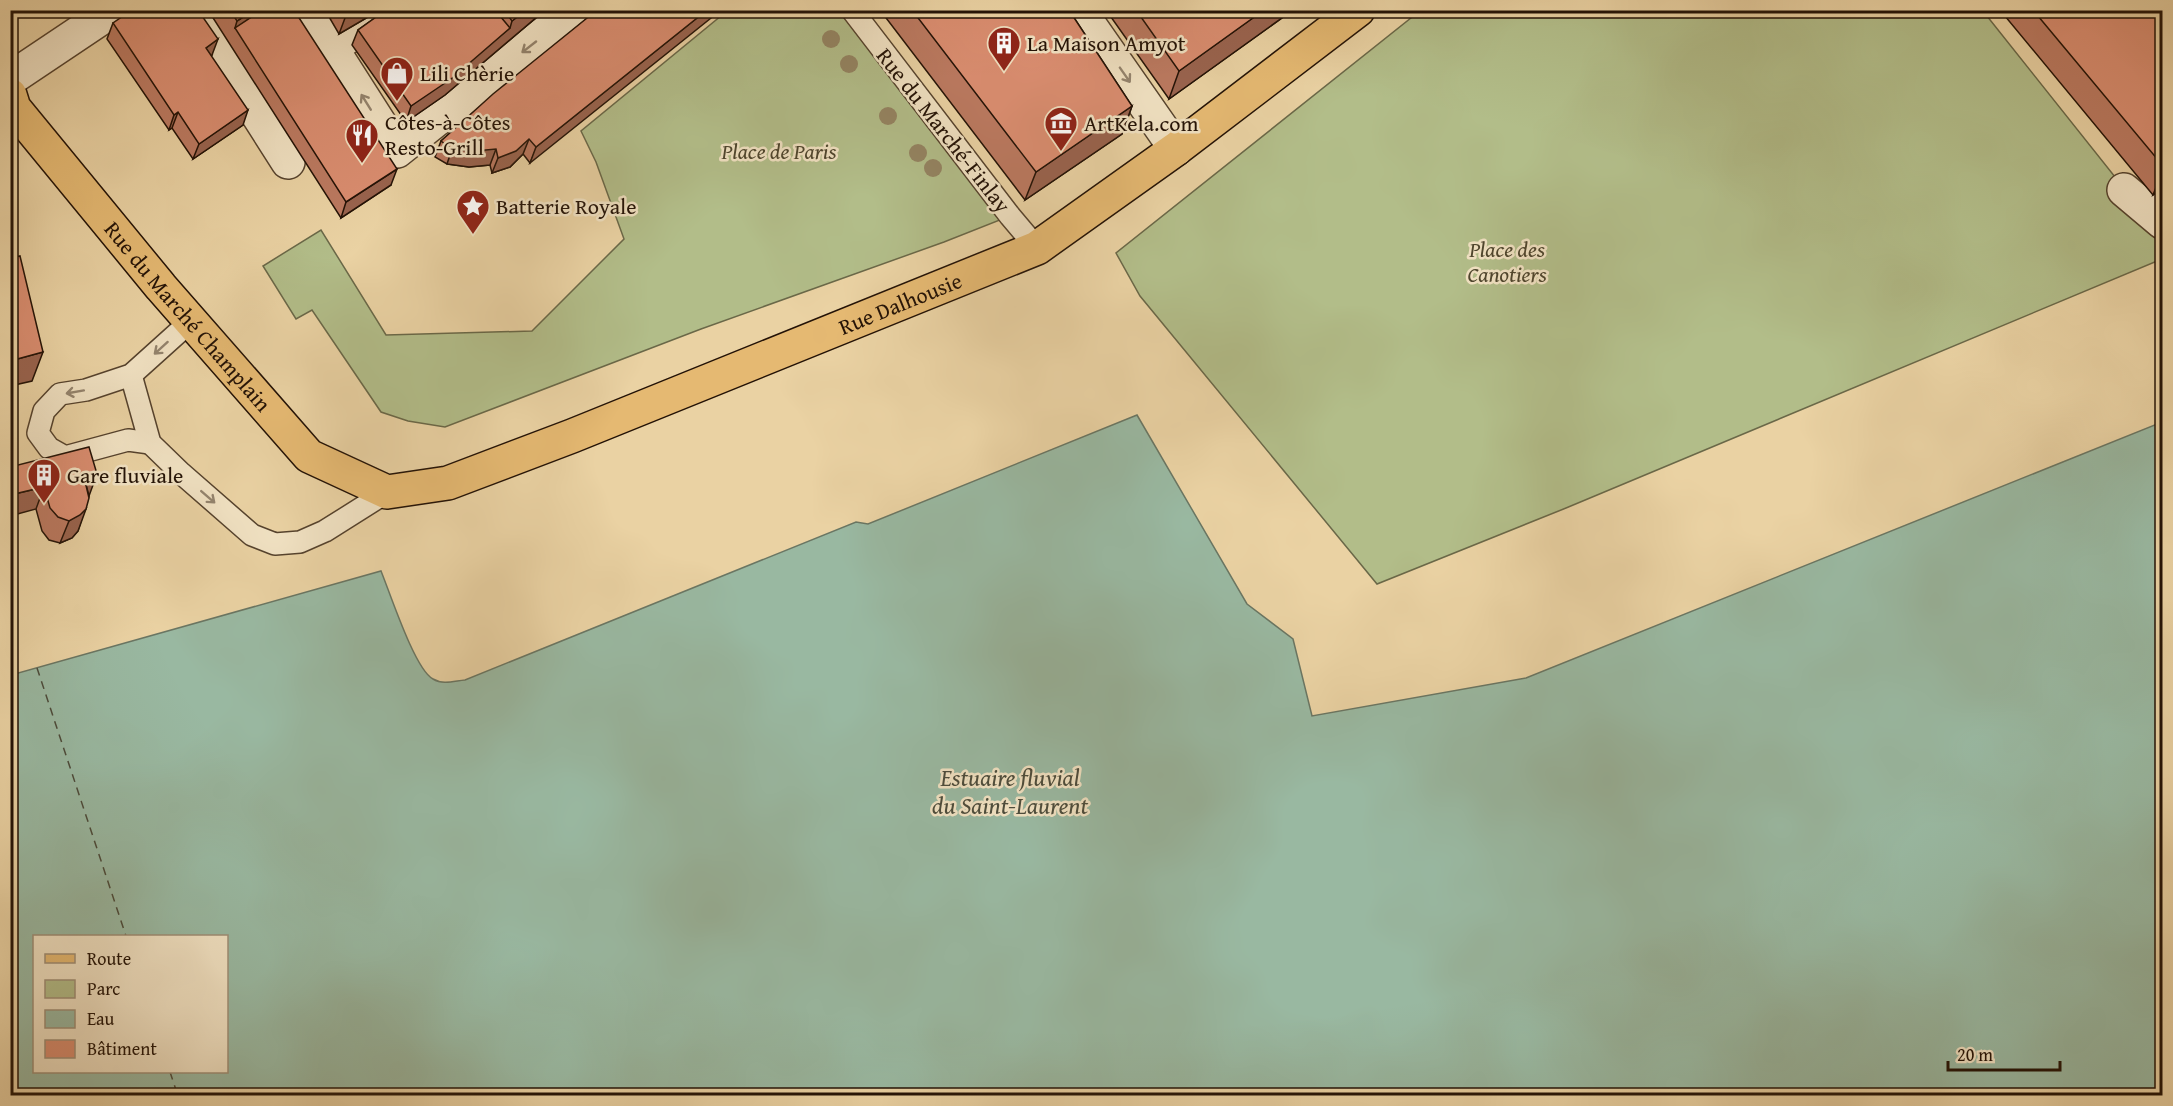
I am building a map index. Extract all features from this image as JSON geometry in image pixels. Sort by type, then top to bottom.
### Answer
[{"type":"main road","name":"Rue Dalhousie","points":[[387,492],[448,483],[572,436],[1037,248],[1176,149],[1341,16]]},
{"type":"main road","name":"Rue du Marché Champlain","points":[[11,97],[160,287],[309,456],[387,492]]},
{"type":"street","points":[[11,97],[113,10]]},
{"type":"street","points":[[191,10],[288,162]]},
{"type":"street","points":[[307,10],[397,151],[574,10]]},
{"type":"street","points":[[331,47],[393,10]]},
{"type":"street","points":[[1079,10],[1176,149]]},
{"type":"street","points":[[2124,190],[2163,222]]},
{"type":"lane","name":"Rue du Marché-Finlay","points":[[852,10],[1037,248]]},
{"type":"lane","points":[[150,442],[128,440],[65,457],[49,448],[38,433],[44,411],[60,394],[86,390],[131,375],[191,321]]},
{"type":"lane","points":[[131,375],[150,442],[181,473],[252,535],[275,544],[300,542],[325,531],[387,492]]},
{"type":"green space","name":"Place des Canotiers","points":[[1421,10],[1983,11],[2162,236],[2162,259],[1566,508],[1377,584],[1140,296],[1116,253]]},
{"type":"green space","name":"Place de Paris","points":[[727,11],[852,11],[1010,216],[701,329],[445,427],[408,421],[381,412],[312,310],[296,319],[263,266],[321,230],[386,335],[532,331],[624,239],[596,162],[581,131]]},
{"type":"water","name":"Estuaire fluvial du Saint-Laurent","points":[[1137,415],[1247,604],[1293,639],[1312,716],[1526,678],[2162,422],[2162,1095],[11,1095],[11,675],[381,571],[411,647],[426,673],[441,682],[465,680],[856,522],[868,524]]},
{"type":"building","points":[[132,10],[198,10],[218,39],[206,48],[248,110],[199,144],[178,112],[174,115],[113,23]]},
{"type":"building","points":[[230,10],[254,10],[237,21]]},
{"type":"building","points":[[262,10],[294,10],[397,169],[346,202],[235,28]]},
{"type":"building","points":[[386,10],[495,10],[510,28],[451,79],[411,106],[358,30]]},
{"type":"building","points":[[504,10],[526,10],[512,21]]},
{"type":"building","points":[[597,10],[707,10],[536,147],[529,139],[516,151],[498,158],[496,149],[475,151],[452,149],[441,141],[493,94]]},
{"type":"building","name":"La Maison Amyot","points":[[912,10],[1069,10],[1132,106],[1036,172]]},
{"type":"building","points":[[1136,10],[1264,10],[1179,71]]},
{"type":"building","points":[[2033,10],[2163,10],[2163,166]]},
{"type":"building","points":[[20,256],[43,352],[10,361],[10,258]]},
{"type":"building","points":[[89,447],[97,474],[84,477],[89,498],[86,509],[80,515],[69,521],[58,517],[50,508],[44,487],[10,495],[10,467]]},
{"type":"ferry route","points":[[37,668],[126,935]]},
{"type":"ferry route","points":[[170,1073],[178,1096]]},
{"type":"place","name":"La Maison Amyot","points":[[1004,72]]},
{"type":"place","name":"Lili Chèrie","points":[[397,102]]},
{"type":"place","name":"ArtKela.com","points":[[1061,152]]},
{"type":"place","name":"Côtes-à-Côtes Resto-Grill","points":[[362,164]]},
{"type":"place","name":"Batterie Royale","points":[[473,235]]},
{"type":"place","name":"Gare fluviale","points":[[44,504]]}]
